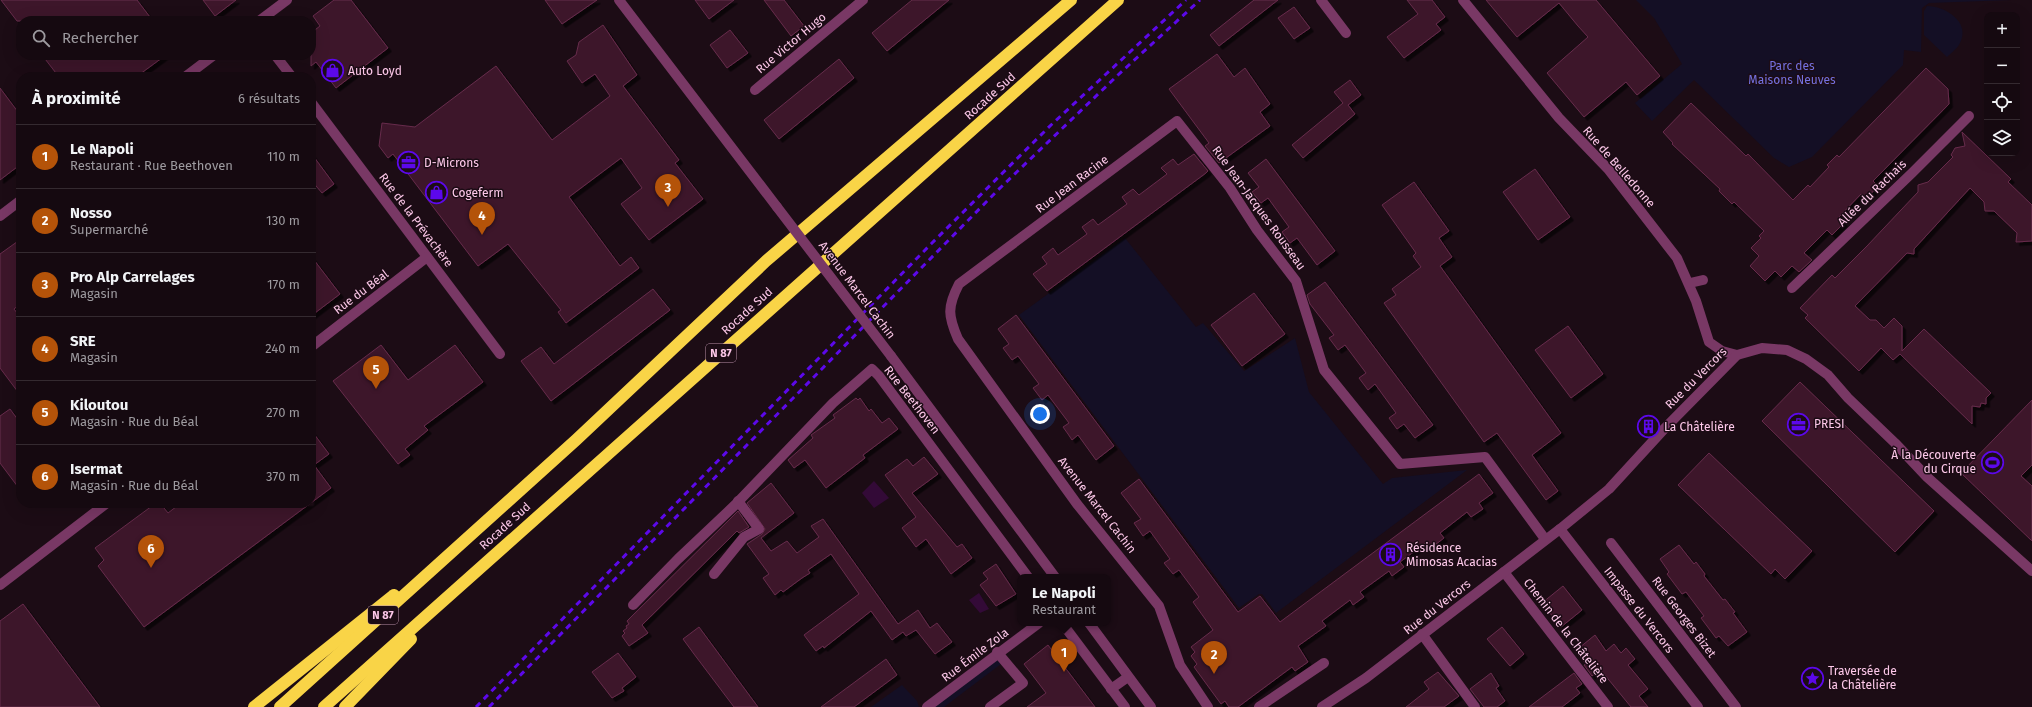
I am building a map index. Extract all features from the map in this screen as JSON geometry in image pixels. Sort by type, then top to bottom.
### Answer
[{"type":"highway","name":"Rocade Sud","points":[[280,707],[576,440],[761,266],[1071,0]]},
{"type":"highway","name":"Rocade Sud","points":[[324,707],[1118,0]]},
{"type":"highway","points":[[254,707],[486,522]]},
{"type":"highway","points":[[345,707],[482,566]]},
{"type":"street","points":[[266,16],[287,0]]},
{"type":"street","name":"Avenue Marcel Cachin","points":[[619,0],[891,356],[1053,574]]},
{"type":"street","name":"Rue Victor Hugo","points":[[755,90],[863,0]]},
{"type":"street","points":[[1321,0],[1346,33]]},
{"type":"street","name":"Rue de Belledonne","points":[[1463,0],[1559,118],[1608,169],[1677,258],[1690,283],[1709,342],[1722,351],[1737,355]]},
{"type":"street","points":[[192,72],[207,60]]},
{"type":"street","points":[[279,60],[288,72]]},
{"type":"street","name":"Rue de la Prévachère","points":[[316,109],[500,354]]},
{"type":"street","name":"Allée du Rachais","points":[[1792,288],[1912,174],[1969,116]]},
{"type":"street","name":"Rue Jean Racine","points":[[982,269],[1177,121]]},
{"type":"street","name":"Rue Jean-Jacques Rousseau","points":[[1177,121],[1230,188],[1256,230],[1296,282],[1324,370],[1400,464],[1485,457],[1544,540]]},
{"type":"street","points":[[0,216],[16,204]]},
{"type":"street","name":"Rue du Béal","points":[[316,343],[427,258]]},
{"type":"street","name":"Avenue Marcel Cachin","points":[[982,269],[959,284],[950,301],[950,320],[958,339],[1077,504],[1159,606],[1180,665],[1208,707]]},
{"type":"street","points":[[1690,283],[1703,280]]},
{"type":"street","name":"Rue du Vercors","points":[[1322,707],[1366,678],[1560,529],[1609,489],[1665,428],[1737,355],[1762,348],[1787,350],[1806,359],[1828,375],[1848,398],[1895,443],[1927,477],[2032,571]]},
{"type":"street","name":"Rue Beethoven","points":[[633,605],[738,501],[833,403],[872,370],[879,376],[1026,574]]},
{"type":"street","points":[[714,574],[744,537],[759,529],[738,501]]},
{"type":"street","points":[[0,585],[100,508]]},
{"type":"street","name":"Impasse du Vercors","points":[[1560,529],[1698,707]]},
{"type":"street","name":"Rue Georges Bizet","points":[[1611,543],[1736,707]]},
{"type":"street","name":"Chemin de la Châtelière","points":[[1504,572],[1608,707]]},
{"type":"street","name":"Rue Émile Zola","points":[[926,707],[997,652],[1034,626]]},
{"type":"street","points":[[1064,626],[1125,707]]},
{"type":"street","points":[[1091,626],[1151,707]]},
{"type":"street","points":[[1422,634],[1475,707]]},
{"type":"street","points":[[990,707],[1023,683],[997,652]]},
{"type":"street","points":[[1259,707],[1324,663]]},
{"type":"street","points":[[1111,689],[1128,677]]},
{"type":"green space","name":"Parc des Maisons Neuves","points":[[1636,0],[2011,0],[1929,3],[1922,8],[1921,52],[1904,50],[1903,65],[1812,157],[1789,167],[1774,158],[1694,80],[1652,121],[1635,103],[1682,64],[1654,18]]},
{"type":"green space","points":[[1927,6],[1948,12],[1959,22],[1962,28],[1960,43],[1947,57],[1924,35],[1924,11]]},
{"type":"green space","points":[[1125,238],[1196,327],[1203,323],[1244,371],[1295,338],[1309,392],[1383,484],[1392,478],[1467,470],[1276,613],[1262,594],[1259,594],[1239,608],[1019,315]]},
{"type":"green space","points":[[995,658],[1001,664],[944,707],[931,707]]},
{"type":"green space","points":[[902,685],[917,701],[919,707],[871,707]]},
{"type":"shaded area","points":[[874,481],[889,498],[874,508],[862,493]]},
{"type":"shaded area","points":[[979,593],[989,609],[980,613],[969,600]]},
{"type":"building","points":[[1,0],[137,0],[149,16],[16,16],[16,20]]},
{"type":"building","points":[[203,0],[236,0],[215,16]]},
{"type":"building","points":[[334,0],[351,0],[388,48],[336,88],[316,62],[311,66],[311,60],[316,60],[316,29],[320,26],[316,20],[316,16],[313,16]]},
{"type":"building","points":[[545,0],[597,0],[562,24]]},
{"type":"building","points":[[695,0],[734,0],[709,19]]},
{"type":"building","points":[[764,0],[784,0],[804,26],[791,36]]},
{"type":"building","points":[[912,0],[949,0],[887,51],[872,33]]},
{"type":"building","points":[[1254,0],[1278,0],[1219,46],[1210,35]]},
{"type":"building","points":[[1407,0],[1432,0],[1445,17],[1436,24],[1441,30],[1404,58],[1387,37],[1418,14]]},
{"type":"building","points":[[1486,0],[1596,0],[1660,76],[1637,95],[1626,82],[1584,117],[1547,73],[1588,37],[1559,3],[1517,37]]},
{"type":"building","points":[[1294,7],[1310,28],[1294,39],[1278,18]]},
{"type":"building","points":[[603,25],[637,75],[623,86],[679,160],[675,163],[703,199],[649,240],[621,204],[642,188],[621,158],[569,197],[620,266],[631,257],[639,268],[566,323],[558,312],[561,310],[508,244],[478,266],[393,154],[388,158],[379,146],[382,123],[415,127],[496,66],[552,140],[610,96],[595,74],[582,83],[567,61],[576,55],[579,42]]},
{"type":"building","points":[[730,30],[748,53],[727,68],[710,45]]},
{"type":"building","points":[[1217,54],[1234,77],[1245,68],[1270,104],[1260,112],[1270,126],[1219,163],[1205,146],[1209,143],[1169,89]]},
{"type":"building","points":[[839,59],[854,78],[779,139],[764,120]]},
{"type":"building","points":[[46,60],[159,60],[143,72],[55,72]]},
{"type":"building","points":[[1926,68],[1948,89],[1949,104],[1873,181],[1878,186],[1866,199],[1861,194],[1839,217],[1844,223],[1832,235],[1827,230],[1804,253],[1812,260],[1799,272],[1792,266],[1781,277],[1775,271],[1765,281],[1750,266],[1759,256],[1751,248],[1761,238],[1759,236],[1764,231],[1734,202],[1732,204],[1719,191],[1720,189],[1672,144],[1673,143],[1663,132],[1691,103],[1746,156],[1748,154],[1793,200],[1808,185],[1810,187],[1829,167],[1827,165],[1837,155],[1839,157]]},
{"type":"building","points":[[1350,80],[1361,95],[1348,105],[1355,114],[1303,158],[1292,145],[1343,103],[1334,92]]},
{"type":"building","points":[[0,88],[16,109],[16,168],[0,180]]},
{"type":"building","points":[[1962,132],[1984,153],[1984,156],[1987,156],[2011,179],[2008,182],[2032,205],[2032,241],[2016,242],[2017,233],[1994,211],[1985,211],[1984,202],[1970,188],[1914,249],[1914,254],[1907,253],[1855,306],[1870,320],[1876,320],[1884,328],[1894,318],[1902,326],[1902,351],[1924,329],[1991,393],[1986,398],[1986,404],[1981,403],[1980,407],[1972,406],[1972,424],[1900,354],[1893,360],[1881,348],[1859,371],[1805,318],[1808,315],[1800,308],[1832,275],[1835,278],[1867,246],[1918,192],[1918,185],[1928,182],[1953,157],[1951,155],[1955,148],[1965,146]]},
{"type":"building","points":[[1194,154],[1208,171],[1206,173],[1047,291],[1033,274],[1047,264],[1042,257],[1053,248],[1058,255],[1087,234],[1082,227],[1093,219],[1098,225],[1127,204],[1122,197],[1133,189],[1139,195],[1167,174],[1161,168],[1173,159],[1178,165]]},
{"type":"building","points":[[1266,159],[1335,251],[1317,265],[1297,238],[1290,243],[1282,232],[1289,227],[1268,198],[1261,203],[1252,192],[1259,187],[1248,173]]},
{"type":"building","points":[[316,160],[334,184],[322,193],[316,186]]},
{"type":"building","points":[[1535,169],[1570,217],[1538,240],[1503,192]]},
{"type":"building","points":[[1414,182],[1449,231],[1439,238],[1452,257],[1440,266],[1561,433],[1532,455],[1558,491],[1546,500],[1497,433],[1484,442],[1384,303],[1396,295],[1392,289],[1421,267],[1413,256],[1416,253],[1382,205]]},
{"type":"building","points":[[16,243],[16,307],[14,309],[16,312],[16,389],[0,368],[0,254]]},
{"type":"building","points":[[316,263],[340,294],[316,312]]},
{"type":"building","points":[[1325,282],[1433,425],[1415,438],[1404,424],[1397,429],[1389,418],[1396,413],[1375,384],[1368,390],[1359,378],[1366,373],[1345,345],[1338,350],[1329,338],[1334,335],[1310,304],[1307,295]]},
{"type":"building","points":[[653,289],[670,310],[551,401],[521,361],[541,347],[554,364]]},
{"type":"building","points":[[1254,293],[1285,334],[1242,366],[1211,325]]},
{"type":"building","points":[[1016,315],[1114,446],[1096,460],[1078,435],[1072,440],[1063,427],[1069,423],[1048,395],[1042,400],[1033,388],[1039,384],[1018,356],[1012,360],[1003,348],[1009,344],[998,329]]},
{"type":"building","points":[[1568,326],[1603,374],[1571,398],[1535,350]]},
{"type":"building","points":[[381,345],[408,380],[455,345],[483,382],[424,426],[428,430],[405,449],[410,455],[398,464],[333,381]]},
{"type":"building","points":[[1800,382],[1934,511],[1895,552],[1762,421]]},
{"type":"building","points":[[856,398],[858,400],[860,398],[869,411],[871,409],[882,423],[889,418],[898,429],[863,455],[865,458],[826,488],[805,460],[794,468],[788,460],[813,438],[811,435],[835,418],[833,415]]},
{"type":"building","points":[[2032,400],[2032,465],[2021,476],[2032,486],[2032,541],[1961,473]]},
{"type":"building","points":[[10,409],[16,417],[16,484],[0,463],[0,416]]},
{"type":"building","points":[[316,437],[329,454],[316,464]]},
{"type":"building","points":[[1709,453],[1812,551],[1785,579],[1775,569],[1771,574],[1678,485]]},
{"type":"building","points":[[924,457],[938,474],[912,493],[957,547],[962,544],[972,558],[951,574],[926,539],[916,547],[902,528],[916,517],[885,475],[907,459],[913,466]]},
{"type":"building","points":[[316,468],[331,488],[316,499]]},
{"type":"building","points":[[1479,474],[1493,493],[1479,503],[1483,509],[1471,517],[1467,512],[1440,533],[1444,538],[1431,548],[1427,542],[1400,562],[1404,567],[1392,576],[1389,571],[1360,592],[1364,597],[1353,605],[1350,600],[1322,621],[1326,626],[1298,646],[1308,662],[1295,671],[1292,667],[1238,707],[1229,707],[1225,701],[1221,704],[1194,667],[1197,664],[1191,656],[1195,652],[1191,647],[1213,630],[1193,602],[1199,597],[1179,570],[1173,574],[1164,563],[1170,559],[1150,531],[1143,536],[1134,523],[1141,519],[1121,493],[1139,479],[1238,612],[1260,596],[1280,622]]},
{"type":"building","points":[[771,483],[794,513],[761,538],[771,551],[787,541],[797,553],[819,537],[811,526],[823,519],[898,624],[918,610],[930,628],[937,623],[952,642],[935,654],[916,630],[906,636],[903,632],[892,640],[871,611],[824,648],[823,646],[816,651],[804,635],[859,594],[831,554],[808,570],[810,573],[783,592],[781,590],[775,595],[763,578],[769,574],[747,544],[762,534],[765,529],[747,503]]},
{"type":"building","points":[[149,508],[164,508],[168,513],[174,508],[304,508],[144,627],[98,566],[104,560],[95,548]]},
{"type":"building","points":[[738,511],[749,527],[739,533],[737,531],[642,625],[648,633],[629,646],[622,636],[625,633],[623,631],[629,624],[627,621]]},
{"type":"building","points":[[1679,545],[1694,564],[1696,562],[1705,574],[1704,576],[1723,600],[1725,599],[1747,632],[1728,646],[1719,636],[1716,638],[1701,618],[1704,616],[1686,592],[1682,594],[1667,574],[1669,572],[1660,559]]},
{"type":"building","points":[[996,564],[1016,594],[996,606],[980,585],[988,579],[983,573]]},
{"type":"building","points":[[1563,586],[1582,610],[1561,627],[1542,603]]},
{"type":"building","points":[[23,604],[100,707],[0,707],[0,621]]},
{"type":"building","points":[[699,627],[758,707],[734,707],[694,654],[683,639]]},
{"type":"building","points":[[1502,627],[1524,654],[1510,666],[1487,639]]},
{"type":"building","points":[[1595,635],[1606,651],[1614,644],[1621,653],[1626,648],[1635,659],[1628,665],[1648,689],[1639,696],[1648,707],[1631,707],[1600,669],[1592,676],[1584,665],[1586,664],[1577,653],[1581,650],[1579,648]]},
{"type":"building","points":[[1048,645],[1095,707],[1027,707],[1046,693],[1024,664]]},
{"type":"building","points":[[618,653],[636,677],[622,688],[624,691],[612,698],[592,672]]},
{"type":"building","points":[[886,659],[897,675],[854,707],[821,707]]},
{"type":"building","points":[[1438,672],[1459,696],[1444,707],[1406,707],[1429,689],[1424,682]]},
{"type":"building","points":[[1491,673],[1499,686],[1496,688],[1505,701],[1497,707],[1484,707],[1470,689]]},
{"type":"building","points":[[1574,673],[1582,684],[1576,688],[1580,693],[1562,707],[1529,707]]},
{"type":"railway","points":[[476,707],[931,244],[1051,125],[1186,0]]},
{"type":"railway","points":[[489,707],[998,190],[1118,75],[1200,0]]},
{"type":"place","name":"Auto Loyd","points":[[332,71]]},
{"type":"place","name":"D-Microns","points":[[409,163]]},
{"type":"place","name":"Cogeferm","points":[[436,193]]},
{"type":"place","name":"Pro Alp Carrelages","points":[[668,207]]},
{"type":"place","name":"SRE","points":[[482,235]]},
{"type":"place","name":"Kiloutou","points":[[376,389]]},
{"type":"place","name":"PRESI","points":[[1798,424]]},
{"type":"place","name":"La Châtelière","points":[[1649,427]]},
{"type":"place","name":"À la Découverte du Cirque","points":[[1992,462]]},
{"type":"place","name":"Résidence Mimosas Acacias","points":[[1390,555]]},
{"type":"place","name":"Isermat","points":[[151,568]]},
{"type":"place","name":"Le Napoli","points":[[1064,672]]},
{"type":"place","name":"Nosso","points":[[1214,674]]},
{"type":"place","name":"Traversée de la Châtelière","points":[[1812,678]]}]
